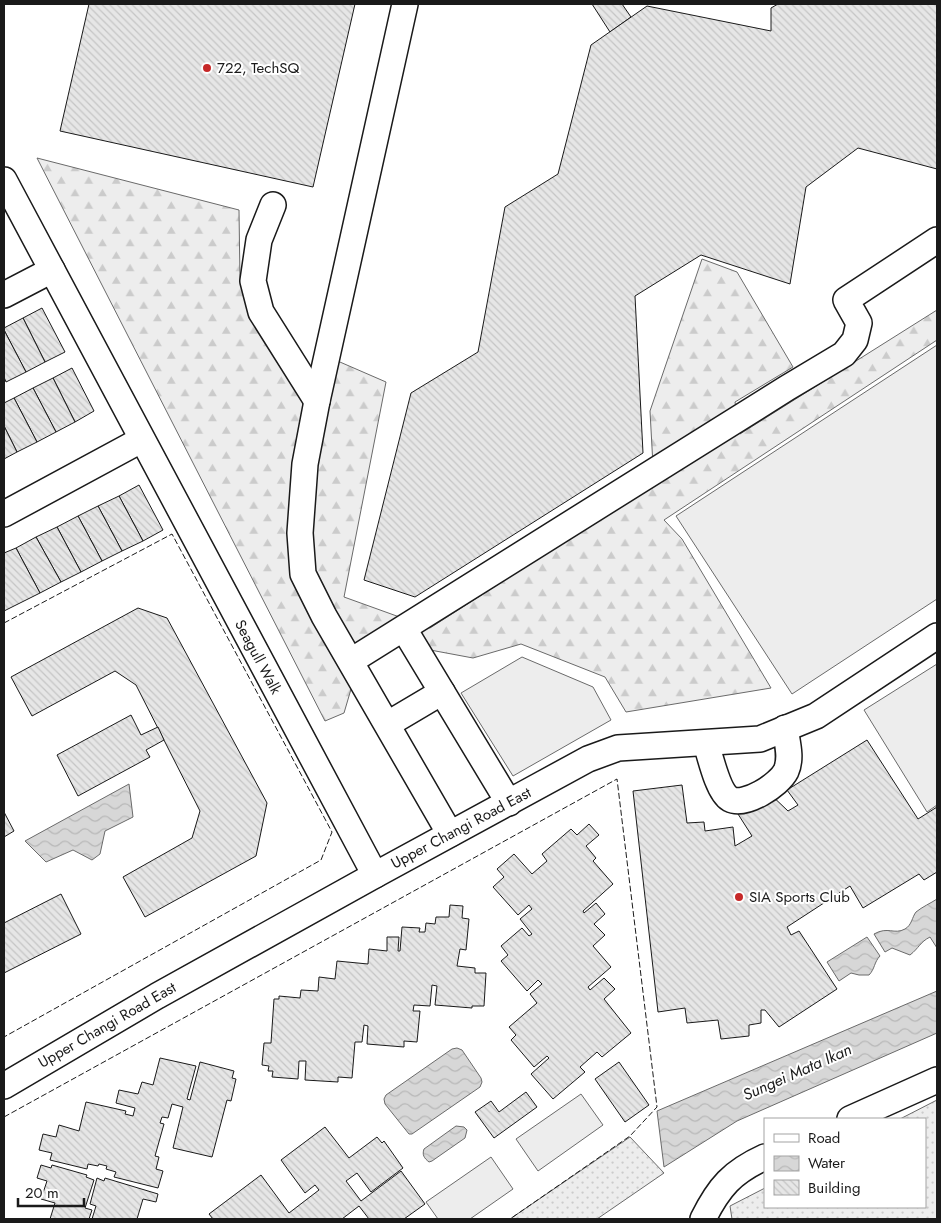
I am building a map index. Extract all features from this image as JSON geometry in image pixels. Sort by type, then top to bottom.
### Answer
[{"type":"street","points":[[405,4],[317,401],[305,464],[300,533],[303,574],[324,616],[450,834]]},
{"type":"street","name":"Seagull Walk","points":[[4,180],[375,875]]},
{"type":"street","points":[[274,205],[259,240],[253,281],[261,312],[317,401]]},
{"type":"street","points":[[351,661],[844,354],[855,340],[859,323],[846,300],[937,240]]},
{"type":"street","points":[[4,295],[52,270]]},
{"type":"street","points":[[4,514],[142,440]]},
{"type":"street","points":[[404,628],[509,803]]},
{"type":"street","name":"Upper Changi Road East","points":[[4,1086],[157,996],[588,759],[618,748],[760,739],[816,716],[937,636]]},
{"type":"street","points":[[388,724],[442,692]]},
{"type":"street","points":[[706,742],[722,791],[730,799],[740,802],[755,797],[776,782],[786,771],[789,753],[785,728]]},
{"type":"street","points":[[852,1118],[937,1080]]},
{"type":"street","points":[[704,1219],[714,1198],[730,1178],[764,1158]]},
{"type":"green space","points":[[37,158],[239,210],[240,280],[300,395],[333,359],[386,382],[344,597],[430,628],[654,484],[650,411],[702,259],[737,272],[793,367],[735,402],[740,434],[937,310],[937,340],[664,520],[682,539],[771,688],[626,712],[605,677],[521,644],[473,658],[366,638],[344,713],[325,721]]},
{"type":"green space","points":[[937,1100],[937,1219],[732,1219],[730,1206],[764,1189],[764,1208],[926,1208],[926,1118],[902,1118]]},
{"type":"green space","points":[[630,1137],[664,1173],[597,1219],[510,1219]]},
{"type":"shaded area","points":[[937,345],[937,599],[792,694],[676,516]]},
{"type":"shaded area","points":[[522,657],[593,687],[611,720],[513,776],[461,693]]},
{"type":"shaded area","points":[[937,664],[937,805],[927,812],[864,710]]},
{"type":"shaded area","points":[[581,1094],[603,1125],[538,1171],[516,1139]]},
{"type":"shaded area","points":[[491,1157],[513,1189],[470,1219],[438,1219],[426,1202]]},
{"type":"water","points":[[129,784],[133,817],[105,831],[100,854],[92,860],[73,850],[46,862],[25,841]]},
{"type":"water","points":[[937,899],[937,948],[930,937],[910,955],[892,948],[885,952],[874,934],[883,931],[901,931],[905,929],[916,912]]},
{"type":"water","points":[[867,937],[880,956],[871,973],[869,975],[859,975],[851,973],[839,981],[827,962]]},
{"type":"water","name":"Sungei Mata Ikan","points":[[937,991],[937,1033],[737,1121],[664,1167],[657,1111]]},
{"type":"water","points":[[452,1049],[462,1050],[481,1078],[480,1087],[412,1134],[409,1134],[385,1104],[384,1099],[386,1095]]},
{"type":"water","points":[[456,1126],[464,1127],[467,1130],[465,1138],[429,1162],[424,1156],[424,1149]]},
{"type":"building","name":"722, TechSQ","points":[[89,4],[355,4],[313,187],[60,131]]},
{"type":"building","points":[[592,4],[622,4],[631,17],[610,32]]},
{"type":"building","points":[[778,4],[937,4],[937,169],[858,148],[806,187],[790,284],[701,255],[635,296],[643,453],[415,597],[364,580],[411,393],[478,352],[505,207],[558,174],[591,45],[647,6],[771,31],[771,8]]},
{"type":"building","points":[[42,308],[65,352],[45,362],[23,318]]},
{"type":"building","points":[[23,318],[45,362],[26,372],[4,330],[4,328]]},
{"type":"building","points":[[4,330],[26,372],[6,382],[4,377]]},
{"type":"building","points":[[72,368],[94,411],[75,422],[53,378]]},
{"type":"building","points":[[53,378],[75,422],[56,432],[33,388]]},
{"type":"building","points":[[33,388],[56,432],[37,442],[14,398]]},
{"type":"building","points":[[14,398],[37,442],[17,452],[4,426],[4,403]]},
{"type":"building","points":[[4,426],[17,452],[4,459]]},
{"type":"building","points":[[139,485],[163,530],[143,541],[119,496]]},
{"type":"building","points":[[119,496],[143,541],[122,551],[98,506]]},
{"type":"building","points":[[98,506],[122,551],[102,561],[78,516]]},
{"type":"building","points":[[78,516],[102,561],[81,572],[57,527]]},
{"type":"building","points":[[57,527],[81,572],[61,582],[36,537]]},
{"type":"building","points":[[36,537],[61,582],[40,593],[16,548]]},
{"type":"building","points":[[16,548],[40,593],[4,611],[4,553]]},
{"type":"building","points":[[138,608],[167,618],[267,803],[256,856],[145,917],[123,877],[192,838],[200,811],[136,685],[115,671],[32,716],[11,677]]},
{"type":"building","points":[[131,715],[141,735],[158,727],[164,740],[146,750],[150,757],[78,796],[57,755]]},
{"type":"building","name":"SIA Sports Club","points":[[867,740],[918,819],[937,807],[937,872],[924,880],[919,874],[863,908],[850,886],[787,927],[791,935],[799,931],[837,989],[779,1027],[765,1010],[761,1010],[761,1023],[749,1025],[749,1036],[721,1039],[718,1020],[687,1023],[685,1008],[658,1012],[633,791],[682,785],[687,823],[704,822],[705,831],[733,827],[735,846],[752,836],[738,814],[767,791],[788,811],[798,805],[787,790]]},
{"type":"building","points":[[4,812],[14,831],[4,837]]},
{"type":"building","points":[[589,824],[599,835],[586,846],[596,858],[593,861],[613,884],[583,911],[584,913],[596,903],[605,914],[594,924],[605,935],[593,946],[611,967],[588,987],[590,990],[604,978],[615,989],[604,999],[631,1033],[602,1057],[597,1052],[580,1067],[585,1072],[553,1099],[531,1074],[549,1058],[547,1056],[534,1067],[511,1040],[516,1035],[509,1027],[537,1003],[530,994],[542,984],[538,980],[527,991],[501,961],[508,955],[501,946],[522,928],[529,936],[532,934],[520,919],[532,909],[529,905],[518,915],[493,887],[504,877],[497,869],[514,854],[532,874],[547,861],[542,854],[571,829],[577,835]]},
{"type":"building","points":[[61,894],[81,934],[4,973],[4,923]]},
{"type":"building","points":[[450,905],[463,906],[462,918],[469,919],[466,950],[460,949],[457,966],[475,968],[475,973],[486,973],[484,1006],[472,1006],[472,1008],[435,1005],[437,986],[432,985],[430,1006],[414,1005],[413,1011],[420,1011],[417,1042],[404,1041],[404,1047],[367,1044],[368,1026],[364,1025],[362,1042],[355,1042],[352,1078],[338,1077],[338,1082],[305,1080],[306,1061],[299,1061],[298,1079],[272,1077],[273,1071],[268,1071],[269,1066],[262,1065],[264,1043],[271,1043],[274,999],[279,999],[279,996],[300,998],[301,990],[318,991],[319,977],[335,979],[337,961],[368,964],[369,949],[387,951],[387,937],[399,937],[398,951],[400,951],[402,927],[420,928],[419,932],[425,932],[426,923],[435,924],[436,917],[449,917]]},
{"type":"building","points":[[160,1058],[196,1066],[187,1099],[190,1100],[200,1062],[234,1071],[232,1078],[236,1079],[231,1101],[227,1100],[212,1157],[173,1148],[183,1107],[172,1104],[168,1118],[162,1117],[160,1123],[164,1124],[155,1156],[159,1157],[156,1169],[163,1171],[158,1188],[114,1177],[116,1172],[106,1169],[107,1166],[88,1164],[87,1169],[50,1160],[52,1153],[39,1150],[43,1134],[56,1137],[59,1125],[79,1131],[86,1102],[126,1111],[125,1114],[133,1116],[135,1108],[116,1103],[119,1090],[138,1094],[142,1082],[153,1085]]},
{"type":"building","points":[[619,1062],[649,1105],[625,1122],[595,1079]]},
{"type":"building","points":[[526,1092],[537,1107],[494,1138],[475,1112],[491,1101],[499,1112]]},
{"type":"building","points":[[325,1127],[349,1158],[377,1137],[382,1143],[384,1141],[403,1168],[371,1192],[357,1173],[346,1181],[361,1201],[401,1171],[425,1204],[404,1219],[369,1219],[359,1206],[342,1219],[213,1219],[209,1214],[261,1175],[289,1213],[319,1190],[315,1185],[305,1193],[281,1160]]},
{"type":"building","points":[[41,1165],[51,1168],[52,1165],[87,1175],[86,1177],[94,1180],[85,1208],[92,1210],[89,1219],[50,1219],[55,1203],[41,1199],[47,1181],[37,1178]]},
{"type":"building","points":[[97,1178],[104,1181],[105,1178],[158,1194],[156,1202],[143,1199],[137,1219],[92,1219],[96,1206],[90,1204]]},
{"type":"fence","points":[[4,623],[172,534],[332,832],[321,860],[4,1037]]},
{"type":"fence","points":[[4,1117],[617,779],[657,1107],[630,1136],[510,1219]]},
{"type":"place","name":"722, TechSQ","points":[[207,68]]},
{"type":"place","name":"SIA Sports Club","points":[[739,897]]}]
